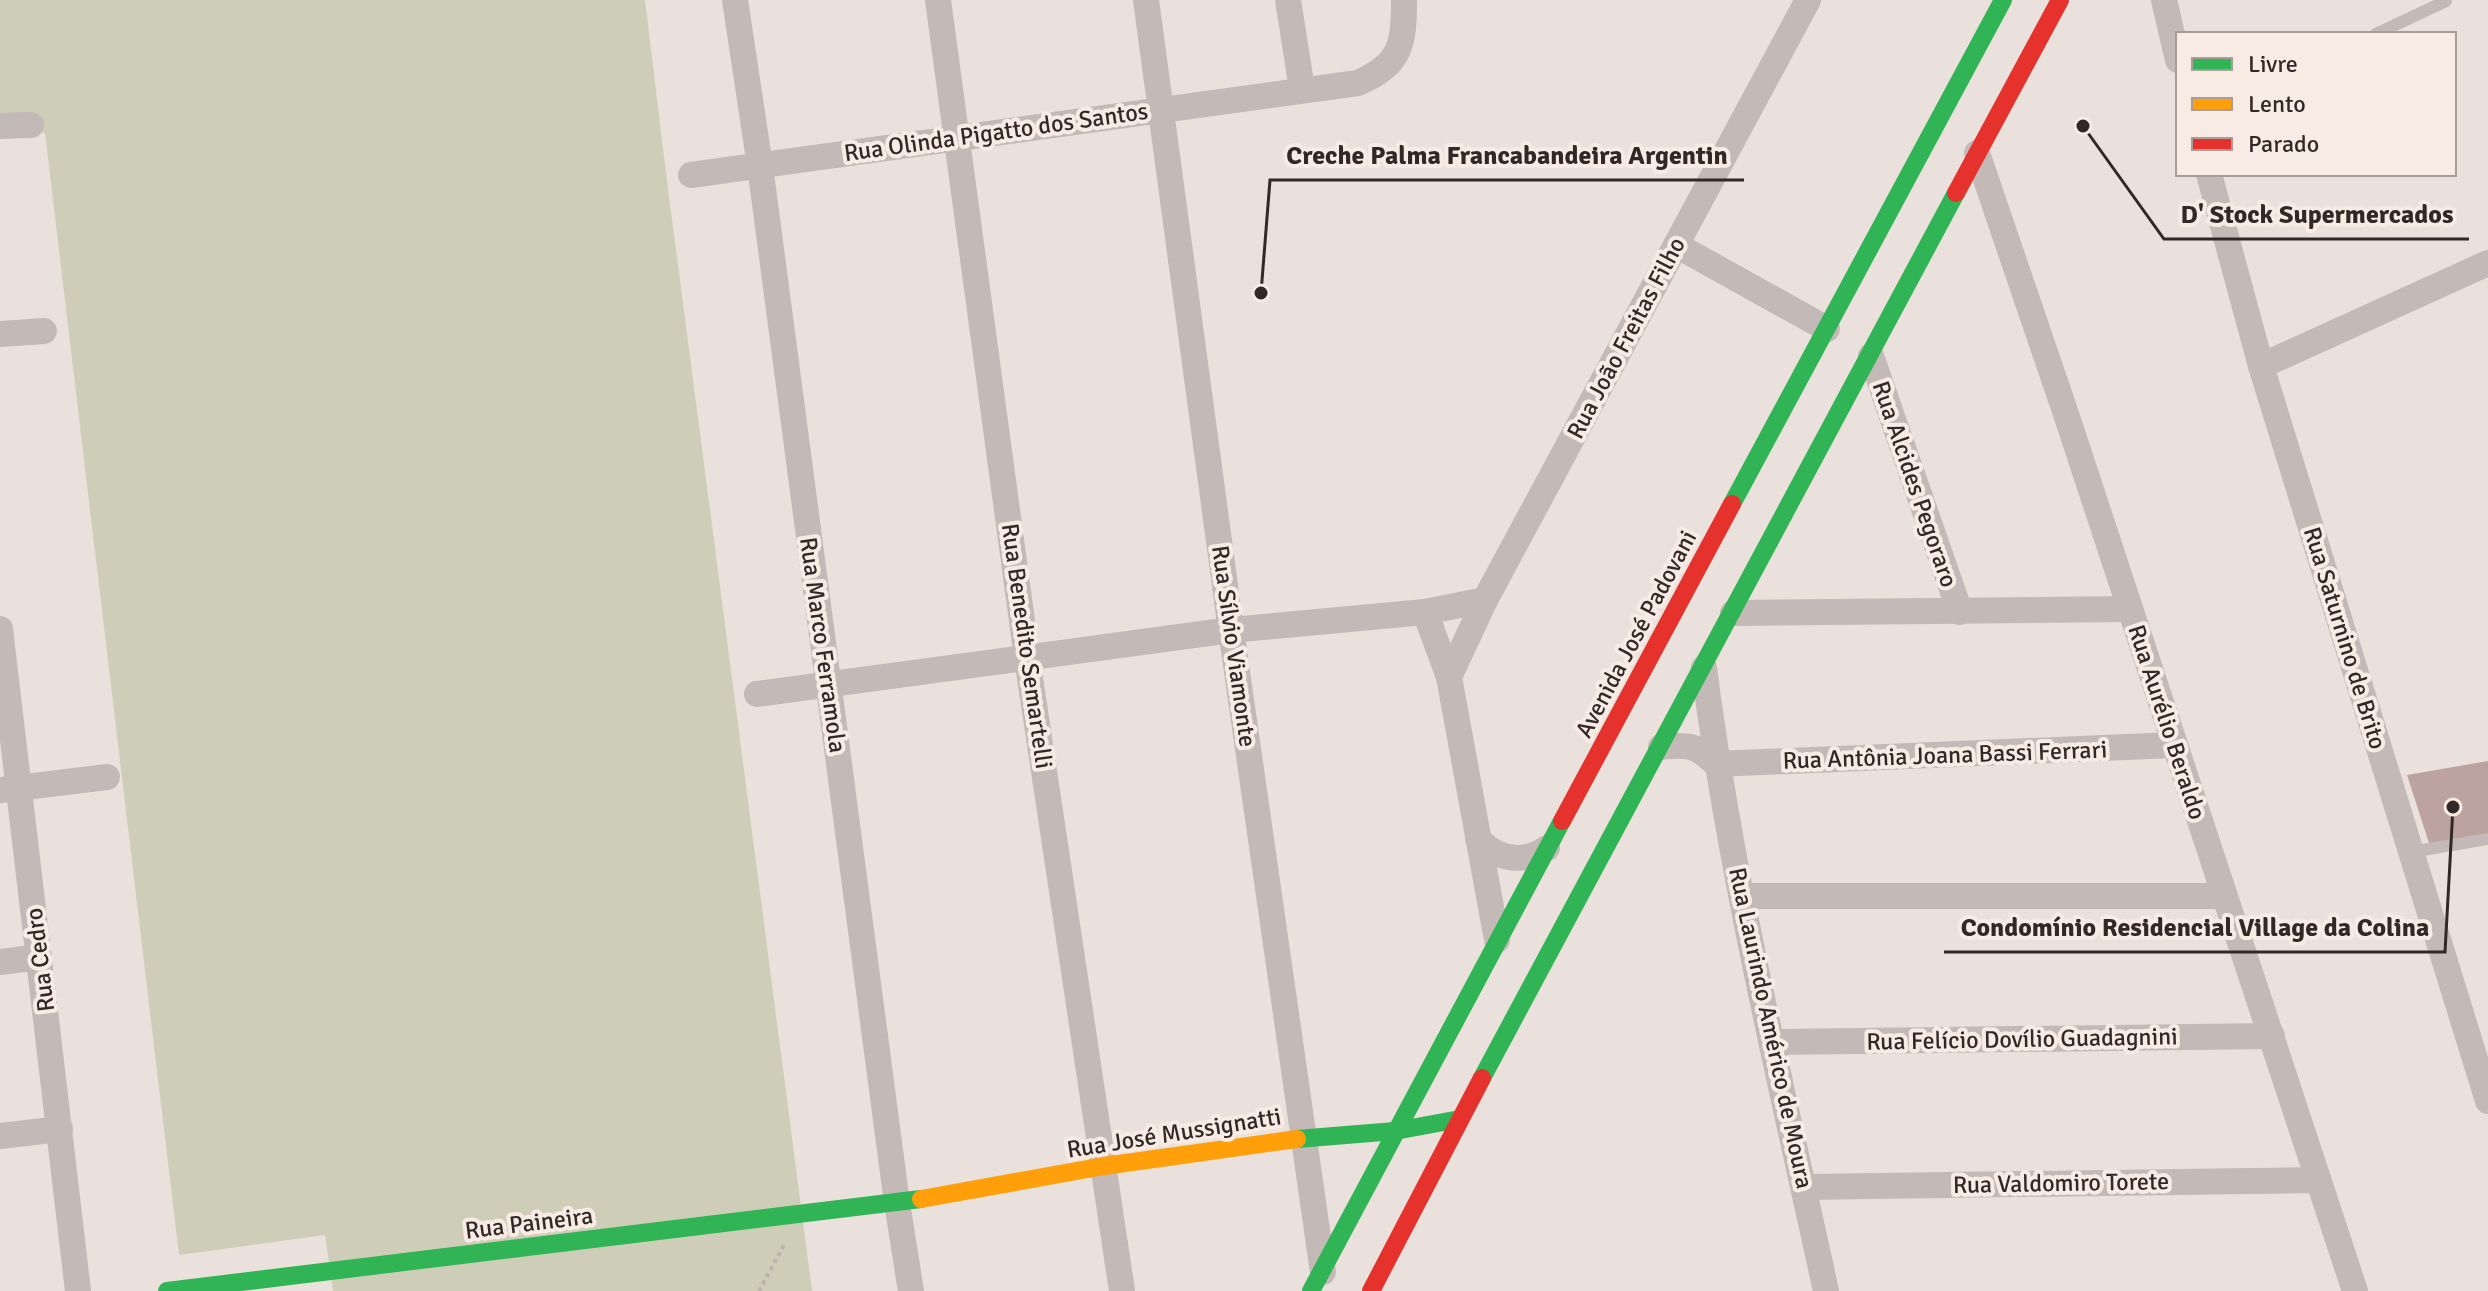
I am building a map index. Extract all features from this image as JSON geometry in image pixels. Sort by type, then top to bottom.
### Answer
[{"type":"street","name":"Rua Marco Ferramola","points":[[735,0],[911,1291]]},
{"type":"street","name":"Rua Benedito Semartelli","points":[[938,0],[1027,658],[1122,1291]]},
{"type":"street","name":"Rua Sílvio Viamonte","points":[[1146,0],[1303,1138],[1320,1284]]},
{"type":"street","points":[[1288,0],[1302,89]]},
{"type":"street","name":"Rua Olinda Pigatto dos Santos","points":[[691,175],[1358,83],[1381,73],[1392,61],[1404,28],[1404,0]]},
{"type":"street","name":"Rua João Freitas Filho","points":[[1449,677],[1485,600],[1808,0]]},
{"type":"street","name":"Avenida José Padovani","points":[[1320,1284],[1395,1131],[2003,0]]},
{"type":"street","points":[[1371,1291],[1460,1119],[2060,0]]},
{"type":"street","points":[[2164,0],[2176,51]]},
{"type":"street","points":[[0,126],[31,125]]},
{"type":"street","name":"Rua Aurélio Beraldo","points":[[1977,153],[2355,1291]]},
{"type":"street","name":"Rua Saturnino de Brito","points":[[2210,176],[2261,366],[2488,1101]]},
{"type":"street","points":[[1676,245],[1827,329]]},
{"type":"street","points":[[2261,366],[2488,263]]},
{"type":"street","points":[[0,334],[44,331]]},
{"type":"street","name":"Rua Alcides Pegoraro","points":[[1871,356],[1960,612]]},
{"type":"street","points":[[757,694],[1231,630],[1425,612],[1485,600]]},
{"type":"street","points":[[1733,613],[2130,609]]},
{"type":"street","points":[[1425,612],[1449,677],[1497,940]]},
{"type":"street","name":"Rua Cedro","points":[[0,629],[10,789],[39,957],[78,1291]]},
{"type":"street","name":"Rua Laurindo Américo de Moura","points":[[1704,668],[1716,764],[1826,1291]]},
{"type":"street","name":"Rua Antônia Joana Bassi Ferrari","points":[[1716,764],[2174,745]]},
{"type":"street","points":[[1661,747],[1692,746],[1716,764]]},
{"type":"street","points":[[10,789],[107,777]]},
{"type":"street","points":[[1478,839],[1486,847],[1508,858],[1529,857],[1547,848]]},
{"type":"street","points":[[1743,896],[2224,896]]},
{"type":"street","points":[[0,962],[39,957]]},
{"type":"street","name":"Rua Felício Dovílio Guadagnini","points":[[1772,1042],[2272,1036]]},
{"type":"street","name":"Rua José Mussignatti","points":[[897,1203],[1104,1166],[1303,1138],[1395,1131],[1460,1119]]},
{"type":"street","points":[[0,1136],[60,1129]]},
{"type":"street","name":"Rua Valdomiro Torete","points":[[1804,1187],[2318,1180]]},
{"type":"street","name":"Rua Paineira","points":[[167,1291],[897,1203]]},
{"type":"lane","points":[[2380,32],[2446,1]]},
{"type":"lane","points":[[2411,852],[2488,839]]},
{"type":"path","points":[[759,1291],[801,1215]]},
{"type":"green space","points":[[0,0],[645,0],[812,1291],[333,1291],[325,1235],[179,1255],[45,133],[0,120]]},
{"type":"building","points":[[2488,761],[2488,839],[2431,849],[2407,775]]},
{"type":"traffic: fast","points":[[1732,504],[2003,0]]},
{"type":"traffic: fast","points":[[1482,1078],[1956,193]]},
{"type":"traffic: fast","points":[[1311,1291],[1562,821]]},
{"type":"traffic: fast","points":[[1297,1139],[1395,1131],[1460,1119]]},
{"type":"traffic: fast","points":[[167,1291],[921,1199]]},
{"type":"traffic: slow","points":[[921,1199],[1104,1166],[1297,1139]]},
{"type":"traffic: jam","points":[[1956,193],[2060,0]]},
{"type":"traffic: jam","points":[[1562,821],[1732,504]]},
{"type":"traffic: jam","points":[[1371,1291],[1482,1078]]},
{"type":"place","name":"D' Stock Supermercados","points":[[2083,126]]},
{"type":"place","name":"Creche Palma Francabandeira Argentin","points":[[1261,293]]},
{"type":"place","name":"Condomínio Residencial Village da Colina","points":[[2453,807]]}]
